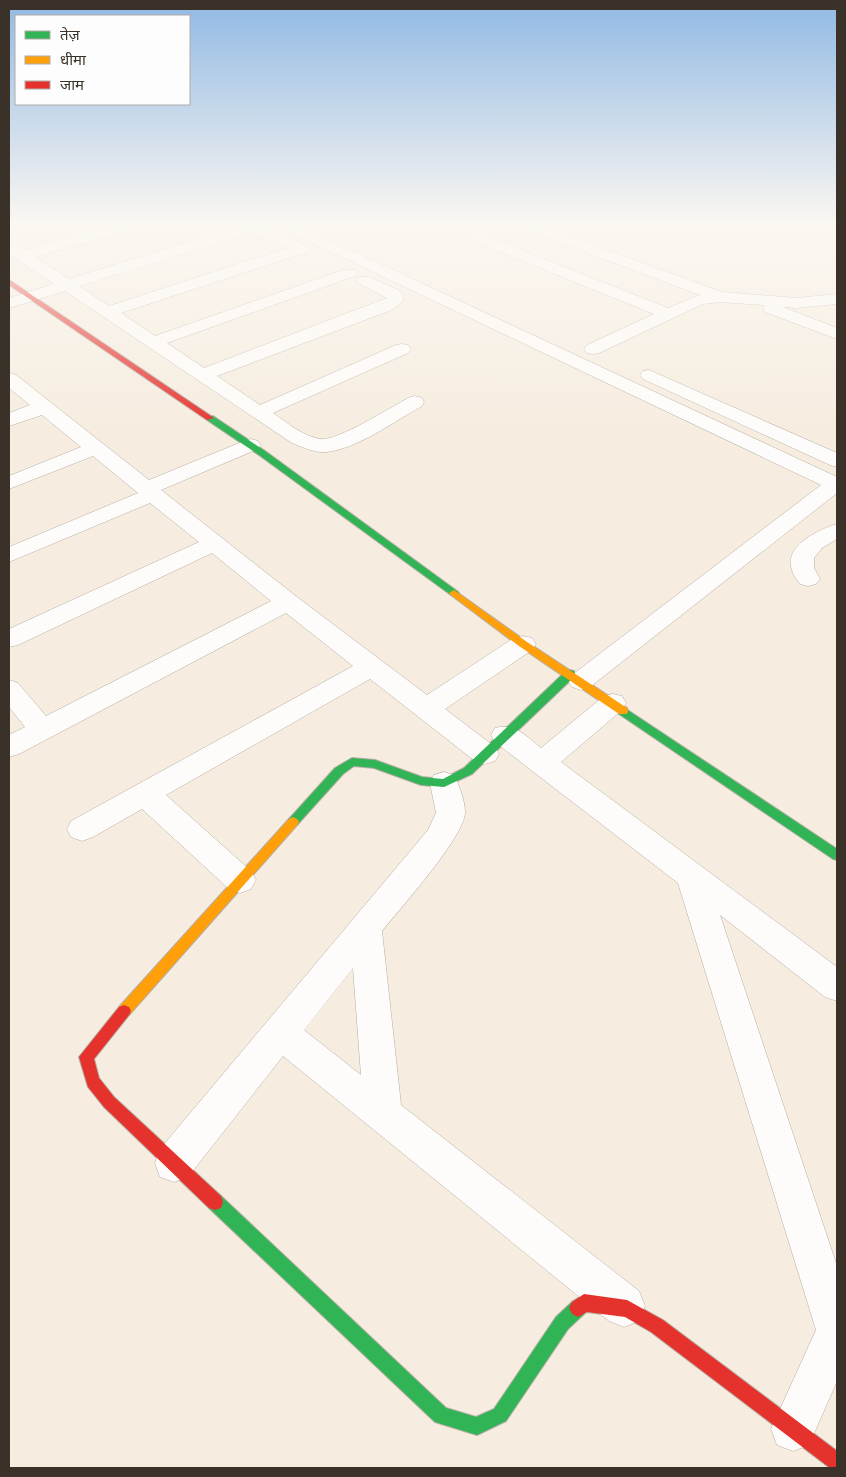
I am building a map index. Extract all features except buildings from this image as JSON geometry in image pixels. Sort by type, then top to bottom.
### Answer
[{"type":"street","points":[[26,294],[251,445],[523,644],[837,855]]},
{"type":"street","points":[[9,303],[39,294]]},
{"type":"street","points":[[81,294],[299,439],[313,444],[327,446],[341,441],[415,402]]},
{"type":"street","points":[[108,312],[163,294]]},
{"type":"street","points":[[154,342],[290,294]]},
{"type":"street","points":[[203,375],[388,305],[396,300],[394,294]]},
{"type":"street","points":[[434,294],[837,484],[575,678],[495,745],[468,771],[444,783],[421,781],[375,764],[352,762],[339,771],[240,880],[86,1057],[93,1082],[109,1102],[440,1416],[477,1426],[500,1415],[562,1323],[584,1303],[627,1309]]},
{"type":"street","points":[[618,294],[668,314]]},
{"type":"street","points":[[712,294],[720,297]]},
{"type":"street","points":[[592,349],[699,300],[720,297],[796,303],[837,299]]},
{"type":"street","points":[[745,298],[837,334]]},
{"type":"street","points":[[575,340],[611,357]]},
{"type":"street","points":[[259,412],[402,349]]},
{"type":"street","points":[[638,370],[837,461]]},
{"type":"street","points":[[9,379],[288,602],[425,708],[495,745],[542,763],[837,986]]},
{"type":"street","points":[[9,420],[44,407]]},
{"type":"street","points":[[9,556],[251,445]]},
{"type":"street","points":[[9,483],[96,448]]},
{"type":"street","points":[[808,579],[802,564],[805,552],[817,542],[837,531]]},
{"type":"street","points":[[9,639],[215,543]]},
{"type":"street","points":[[9,747],[288,602]]},
{"type":"street","points":[[425,708],[523,644]]},
{"type":"street","points":[[82,829],[371,667]]},
{"type":"street","points":[[9,689],[42,730]]},
{"type":"street","points":[[542,763],[613,703]]},
{"type":"street","points":[[174,1163],[440,837],[447,826],[451,813],[444,783]]},
{"type":"street","points":[[145,794],[240,880]]},
{"type":"street","points":[[691,876],[837,1331],[793,1429]]},
{"type":"street","points":[[366,929],[383,1114]]},
{"type":"street","points":[[281,1033],[627,1309],[657,1326],[837,1462]]},
{"type":"traffic: fast","points":[[210,418],[262,453],[454,593]]},
{"type":"traffic: fast","points":[[293,822],[339,771],[352,762],[375,764],[421,781],[444,783],[468,771],[570,674]]},
{"type":"traffic: fast","points":[[623,711],[837,855]]},
{"type":"traffic: fast","points":[[215,1202],[441,1416],[477,1426],[500,1415],[562,1323],[578,1308]]},
{"type":"traffic: slow","points":[[454,593],[523,644],[623,711]]},
{"type":"traffic: slow","points":[[124,1011],[293,822]]},
{"type":"traffic: jam","points":[[27,294],[210,418]]},
{"type":"traffic: jam","points":[[124,1011],[86,1057],[93,1082],[109,1102],[215,1202]]},
{"type":"traffic: jam","points":[[578,1308],[584,1303],[627,1309],[657,1326],[837,1462]]}]
